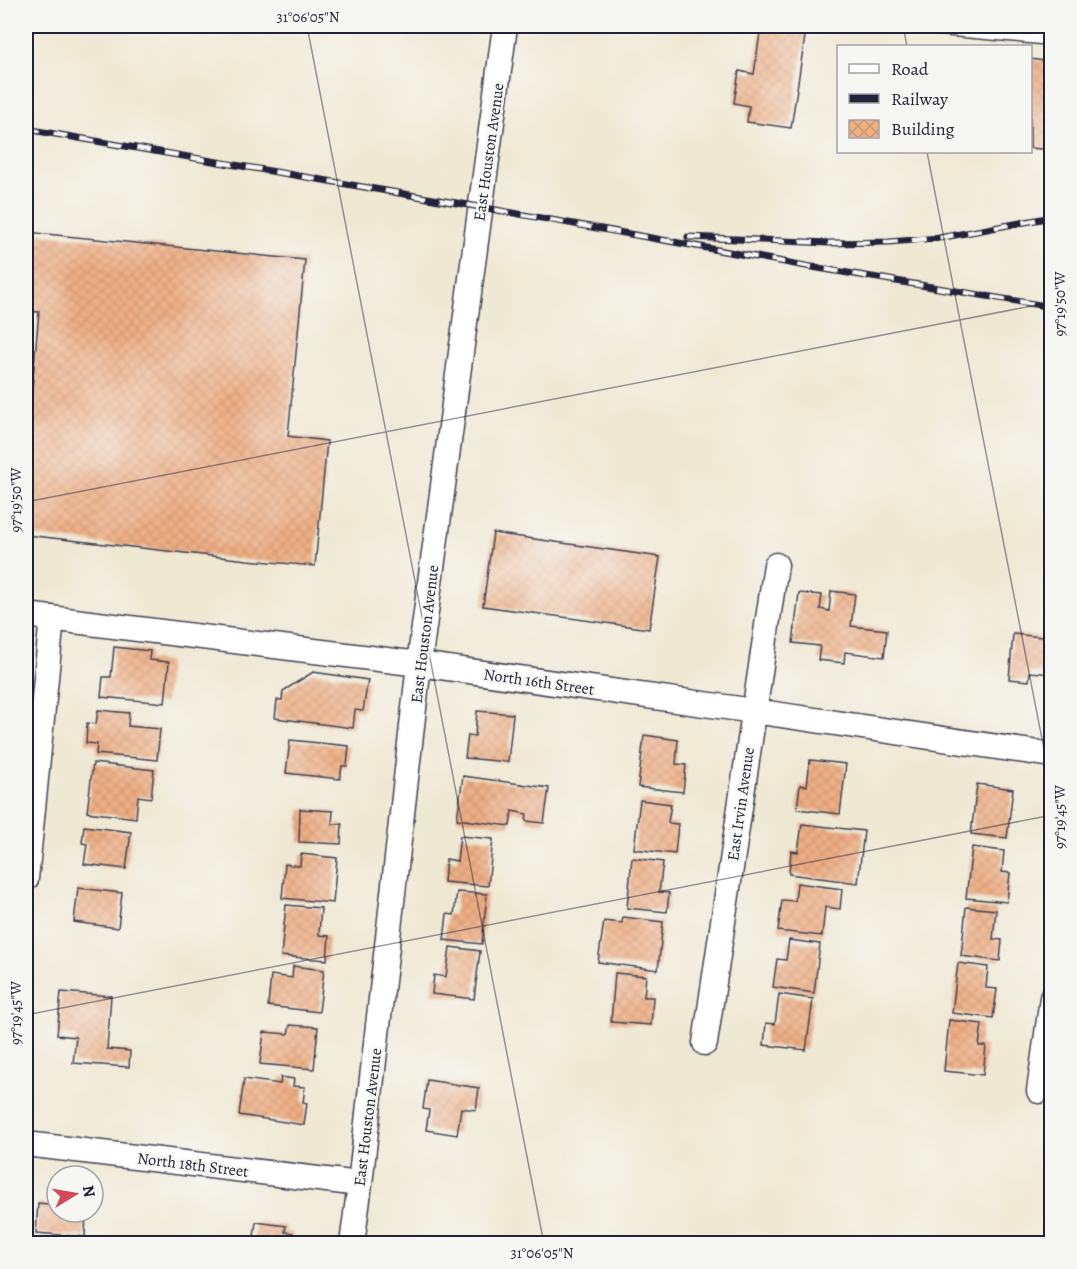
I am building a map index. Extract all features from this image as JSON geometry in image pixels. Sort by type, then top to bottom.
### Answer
[{"type":"street","name":"East Houston Avenue","points":[[352,1244],[419,664],[505,26]]},
{"type":"street","name":"East Irvin Avenue","points":[[705,1043],[776,564]]},
{"type":"street","name":"North 16th Street","points":[[26,615],[419,664],[1052,754]]},
{"type":"street","points":[[26,879],[52,618]]},
{"type":"street","points":[[1039,1091],[1052,999]]},
{"type":"street","name":"North 18th Street","points":[[26,1144],[360,1184]]},
{"type":"lane","points":[[935,26],[941,29],[1052,39]]},
{"type":"building","points":[[761,26],[806,30],[791,128],[747,122],[749,106],[734,103],[739,71],[754,74]]},
{"type":"building","points":[[1032,59],[1052,62],[1052,150],[1032,148]]},
{"type":"building","points":[[26,232],[305,260],[288,436],[327,441],[315,566],[26,535],[26,400],[31,400],[39,312],[26,311]]},
{"type":"building","points":[[493,533],[660,557],[649,629],[483,606]]},
{"type":"building","points":[[831,591],[855,594],[851,626],[887,630],[884,657],[845,652],[844,663],[818,660],[820,646],[793,643],[799,593],[822,595],[820,609],[829,611]]},
{"type":"building","points":[[1013,634],[1052,638],[1052,674],[1030,672],[1029,681],[1009,679]]},
{"type":"building","points":[[114,647],[150,651],[149,660],[169,662],[165,703],[101,697],[103,677],[111,677]]},
{"type":"building","points":[[313,672],[368,680],[363,711],[355,710],[353,728],[275,718],[277,700],[282,700],[283,691]]},
{"type":"building","points":[[98,710],[129,713],[128,726],[160,729],[157,760],[96,754],[97,744],[86,743],[87,723],[96,724]]},
{"type":"building","points":[[477,711],[513,714],[508,762],[465,758],[468,735],[475,736]]},
{"type":"building","points":[[644,735],[678,740],[676,764],[686,765],[683,792],[638,787]]},
{"type":"building","points":[[290,740],[349,746],[347,766],[342,766],[340,779],[286,773]]},
{"type":"building","points":[[810,760],[846,764],[840,814],[797,809],[800,785],[807,786]]},
{"type":"building","points":[[93,763],[154,770],[151,798],[138,796],[136,818],[87,812]]},
{"type":"building","points":[[463,776],[549,788],[544,823],[526,821],[527,814],[512,811],[510,826],[457,819]]},
{"type":"building","points":[[977,784],[1013,789],[1007,838],[971,834]]},
{"type":"building","points":[[640,800],[671,804],[668,823],[678,824],[675,854],[634,849]]},
{"type":"building","points":[[300,809],[333,811],[332,824],[342,824],[341,844],[299,842]]},
{"type":"building","points":[[802,824],[864,831],[858,883],[789,874],[791,851],[798,852]]},
{"type":"building","points":[[84,826],[131,832],[126,869],[84,864],[87,844],[82,843]]},
{"type":"building","points":[[460,836],[493,839],[488,886],[444,882],[446,859],[457,861]]},
{"type":"building","points":[[972,847],[1004,851],[1002,872],[1010,873],[1007,902],[966,898]]},
{"type":"building","points":[[301,854],[337,858],[333,903],[282,898],[285,864],[300,866]]},
{"type":"building","points":[[632,858],[663,862],[659,892],[669,893],[667,912],[627,908]]},
{"type":"building","points":[[797,883],[842,889],[840,909],[825,907],[822,936],[778,931],[782,900],[795,901]]},
{"type":"building","points":[[78,888],[122,893],[118,928],[74,922]]},
{"type":"building","points":[[457,892],[487,894],[482,944],[444,940],[447,914],[454,915]]},
{"type":"building","points":[[286,905],[321,908],[319,935],[329,936],[327,960],[281,956]]},
{"type":"building","points":[[966,907],[996,910],[993,939],[1002,940],[1000,961],[961,956]]},
{"type":"building","points":[[623,917],[663,922],[658,970],[598,962],[604,921],[622,923]]},
{"type":"building","points":[[789,940],[820,944],[814,993],[773,987],[777,959],[786,960]]},
{"type":"building","points":[[450,947],[480,951],[474,999],[432,994],[434,975],[446,977]]},
{"type":"building","points":[[958,963],[988,967],[986,988],[997,989],[993,1018],[952,1013]]},
{"type":"building","points":[[293,966],[324,970],[319,1012],[268,1006],[271,975],[292,978]]},
{"type":"building","points":[[615,973],[646,976],[644,997],[653,997],[651,1025],[611,1022]]},
{"type":"building","points":[[61,992],[111,996],[107,1049],[130,1051],[129,1067],[73,1063],[76,1037],[57,1035]]},
{"type":"building","points":[[779,994],[813,999],[806,1050],[764,1045],[766,1023],[775,1024]]},
{"type":"building","points":[[949,1020],[982,1024],[979,1046],[986,1046],[983,1075],[944,1071]]},
{"type":"building","points":[[290,1025],[318,1027],[314,1069],[260,1064],[264,1032],[288,1034]]},
{"type":"building","points":[[281,1077],[294,1079],[293,1086],[305,1087],[303,1102],[307,1103],[304,1125],[239,1115],[244,1079],[280,1084]]},
{"type":"building","points":[[427,1080],[479,1088],[476,1110],[461,1108],[457,1135],[426,1130],[429,1110],[423,1109]]},
{"type":"building","points":[[38,1203],[45,1204],[45,1224],[86,1224],[85,1237],[36,1233]]},
{"type":"building","points":[[256,1222],[286,1226],[285,1232],[293,1233],[292,1244],[253,1244]]},
{"type":"railway","points":[[26,129],[1052,307]]},
{"type":"railway","points":[[688,237],[829,243],[889,242],[939,238],[1052,217]]}]
